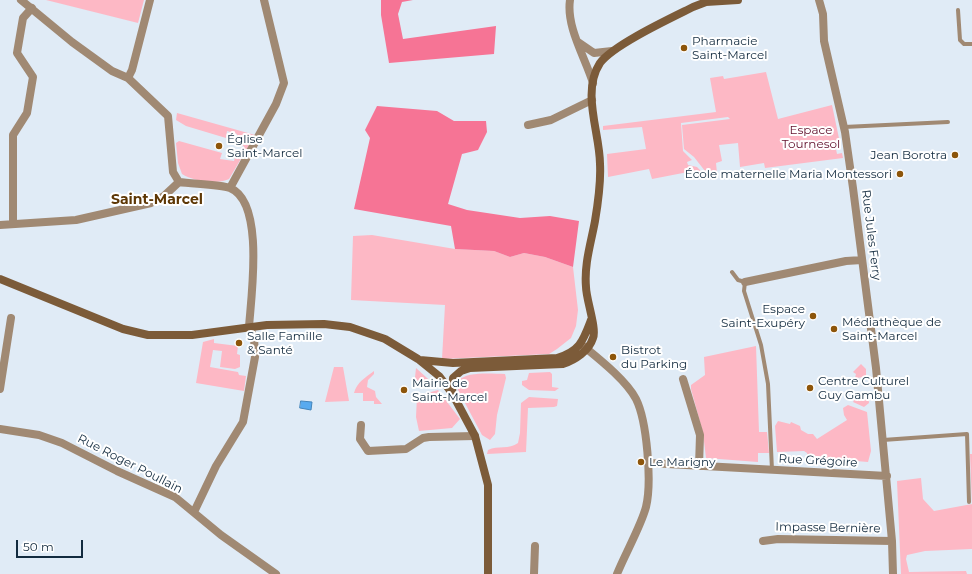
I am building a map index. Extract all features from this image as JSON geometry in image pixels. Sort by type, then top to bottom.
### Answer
[{"type":"street","points":[[21,0],[72,42],[112,71],[128,78],[168,116],[173,172],[179,182]]},
{"type":"street","points":[[128,78],[132,70],[150,0]]},
{"type":"street","points":[[230,188],[276,104],[284,83],[264,0]]},
{"type":"street","points":[[570,0],[568,9],[576,40],[586,61],[593,83]]},
{"type":"street","points":[[452,393],[453,378],[461,371],[470,368],[562,364],[574,361],[583,346],[592,320],[585,287],[586,265],[595,221],[600,164],[592,100],[593,83],[600,64],[612,51],[706,2],[738,0]]},
{"type":"street","name":"Rue Jules Ferry","points":[[819,0],[823,14],[824,41],[844,127],[876,368],[887,476]]},
{"type":"street","points":[[13,224],[13,135],[27,113],[33,77],[17,53],[23,18],[32,8]]},
{"type":"street","points":[[576,40],[594,53],[612,51]]},
{"type":"street","points":[[528,125],[551,120],[592,100]]},
{"type":"street","points":[[0,225],[76,220],[151,203],[164,196],[179,182],[230,188],[240,194],[246,203],[251,221],[254,247],[249,327],[254,337],[255,357],[243,422],[216,466],[194,512]]},
{"type":"street","points":[[745,282],[846,261],[862,260]]},
{"type":"street","points":[[0,279],[123,329],[148,335],[192,335],[249,327],[324,324],[350,327],[385,338],[418,359],[439,376],[452,393],[475,436],[488,485],[488,574]]},
{"type":"street","points":[[0,389],[11,318]]},
{"type":"street","points":[[418,359],[435,363],[453,363],[557,358],[569,354],[583,346]]},
{"type":"street","points":[[583,346],[628,388],[636,399],[640,410],[649,463],[646,507],[617,574]]},
{"type":"street","points":[[439,376],[446,367],[453,363]]},
{"type":"street","points":[[683,379],[700,435],[699,466]]},
{"type":"street","points":[[361,425],[360,439],[368,451],[406,449],[423,438],[429,437],[475,436]]},
{"type":"street","name":"Rue Roger Poullain","points":[[0,429],[39,435],[62,443],[117,471],[175,497],[221,535],[276,574]]},
{"type":"street","name":"Rue Grégoire","points":[[649,463],[887,476]]},
{"type":"street","points":[[887,476],[893,574]]},
{"type":"street","name":"Impasse Bernière","points":[[763,541],[778,539],[892,541]]},
{"type":"street","points":[[534,574],[535,546]]},
{"type":"lane","points":[[958,10],[960,40],[964,44],[972,44]]},
{"type":"lane","points":[[844,127],[948,122]]},
{"type":"lane","points":[[732,272],[738,280],[745,282],[744,291],[761,345],[768,384],[772,470]]},
{"type":"lane","points":[[883,440],[967,434],[969,502]]},
{"type":"green space","points":[[46,0],[144,0],[138,23]]},
{"type":"green space","name":"Espace Tournesol","points":[[766,72],[778,119],[832,105],[841,148],[836,149],[837,154],[842,153],[843,158],[765,168],[764,163],[740,167],[738,143],[719,145],[722,161],[716,163],[717,173],[705,171],[694,157],[684,149],[682,125],[730,119],[728,117],[681,123],[683,151],[692,160],[687,162],[688,165],[697,167],[703,173],[688,172],[652,179],[649,169],[608,177],[607,154],[646,149],[642,127],[603,130],[603,126],[716,112],[710,78],[723,76],[724,79]]},
{"type":"green space","points":[[177,113],[255,135],[229,179],[212,182],[192,179],[182,174],[178,163],[176,143],[179,141],[222,153],[220,159],[234,161],[236,154],[241,156],[244,146],[238,145],[241,138],[237,136],[237,134],[227,131],[226,138],[186,126],[176,120]]},
{"type":"green space","points":[[372,235],[455,249],[494,251],[510,257],[524,253],[545,257],[573,267],[578,310],[576,326],[571,338],[549,354],[442,359],[445,305],[351,300],[353,236]]},
{"type":"green space","points":[[214,339],[214,343],[238,346],[237,354],[240,355],[240,367],[235,369],[220,367],[222,351],[213,350],[210,367],[238,372],[239,375],[246,376],[244,391],[196,383],[203,342]]},
{"type":"green space","points":[[756,346],[759,432],[767,432],[769,453],[758,453],[758,462],[706,458],[703,433],[691,385],[705,375],[704,357]]},
{"type":"green space","points":[[861,364],[866,369],[866,377],[855,378],[856,374],[853,372]]},
{"type":"green space","points":[[334,367],[343,367],[349,401],[325,402]]},
{"type":"green space","points":[[416,368],[437,387],[414,387]]},
{"type":"green space","points":[[374,371],[374,374],[368,380],[367,387],[375,391],[376,397],[382,404],[374,404],[374,401],[363,401],[363,393],[354,393],[359,383]]},
{"type":"green space","points":[[550,372],[552,374],[552,387],[559,388],[555,391],[529,390],[522,385],[522,381],[527,380],[529,373]]},
{"type":"green space","points":[[473,374],[505,374],[506,378],[497,415],[495,434],[490,440],[482,435],[457,388],[458,381]]},
{"type":"green space","points":[[438,390],[460,419],[452,428],[419,431],[416,417],[417,396]]},
{"type":"green space","points":[[868,394],[869,403],[864,407],[853,402],[857,395]]},
{"type":"green space","points":[[529,397],[558,399],[557,406],[554,407],[528,408],[526,452],[487,454],[488,450],[511,446],[518,443],[520,433],[521,403]]},
{"type":"green space","points":[[848,405],[867,412],[871,451],[868,462],[808,457],[807,453],[804,451],[777,452],[775,426],[778,421],[790,424],[791,422],[800,426],[801,430],[808,434],[813,434],[817,439],[847,420],[844,415],[843,408]]},
{"type":"green space","points":[[970,454],[972,454],[972,504]]},
{"type":"green space","points":[[921,478],[923,499],[934,511],[972,504],[972,549],[925,551],[907,555],[906,559],[909,572],[966,571],[967,574],[901,574],[897,481]]},
{"type":"shaded area","points":[[381,0],[413,0],[402,2],[398,14],[403,39],[496,26],[494,54],[389,63],[381,15]]},
{"type":"shaded area","points":[[377,106],[437,111],[454,121],[486,121],[487,132],[478,150],[462,154],[448,204],[467,210],[520,218],[550,216],[579,221],[573,267],[545,257],[524,253],[510,257],[494,251],[455,249],[451,226],[354,209],[370,138],[365,130]]},
{"type":"water","points":[[301,401],[312,402],[311,410],[300,408]]},
{"type":"place","name":"Pharmacie Saint-Marcel","points":[[684,48]]},
{"type":"place","name":"Église Saint-Marcel","points":[[219,146]]},
{"type":"place","name":"Jean Borotra","points":[[955,155]]},
{"type":"place","name":"École maternelle Maria Montessori","points":[[900,174]]},
{"type":"place","name":"Espace Saint-Exupéry","points":[[813,316]]},
{"type":"place","name":"Médiathèque de Saint-Marcel","points":[[834,329]]},
{"type":"place","name":"Salle Famille & Santé","points":[[239,343]]},
{"type":"place","name":"Bistrot du Parking","points":[[613,357]]},
{"type":"place","name":"Centre Culturel Guy Gambu","points":[[810,388]]},
{"type":"place","name":"Mairie de Saint-Marcel","points":[[404,390]]},
{"type":"place","name":"Le Marigny","points":[[641,462]]},
{"type":"district","name":"Saint-Marcel","points":[[157,200]]}]
